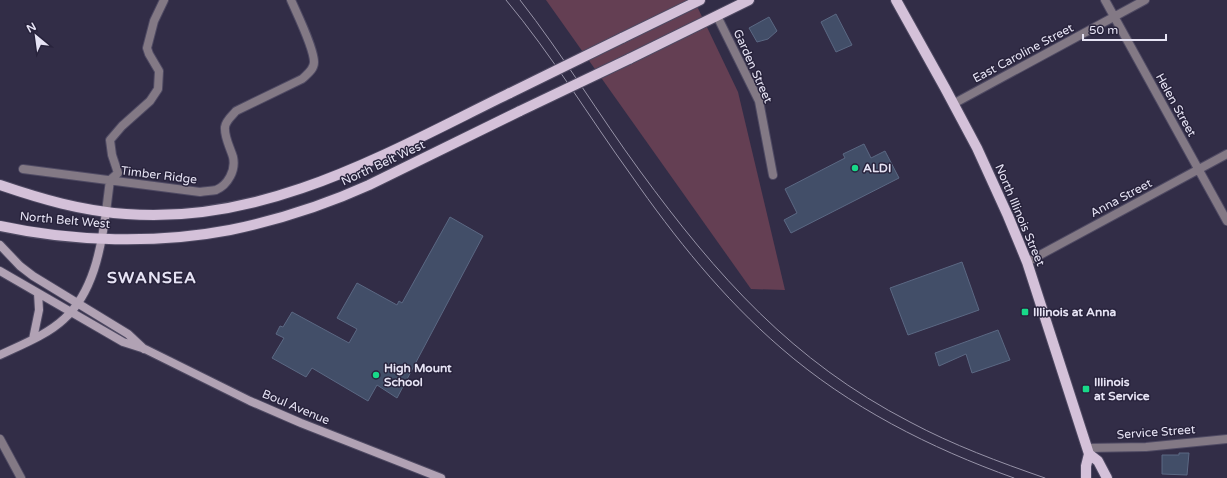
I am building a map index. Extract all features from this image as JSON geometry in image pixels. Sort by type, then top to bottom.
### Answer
[{"type":"main road","name":"North Belt West","points":[[0,185],[76,208],[126,214],[148,215],[196,213],[235,207],[315,185],[368,162],[700,0]]},
{"type":"main road","name":"North Belt West","points":[[0,226],[39,233],[102,238],[154,238],[212,232],[250,225],[297,213],[345,196],[369,185],[749,0]]},
{"type":"main road","name":"North Illinois Street","points":[[896,0],[977,148],[1027,262],[1088,451],[1086,478]]},
{"type":"main road","name":"North Illinois Street","points":[[1088,451],[1098,461],[1107,478]]},
{"type":"street","name":"Timber Ridge","points":[[110,180],[118,173],[112,155],[110,140],[122,126],[150,101],[158,89],[159,71],[147,48],[154,21],[164,0]]},
{"type":"street","name":"Timber Ridge","points":[[23,170],[200,192],[216,190],[228,182],[233,171],[233,159],[225,135],[225,125],[229,118],[236,111],[302,79],[311,71],[314,63],[310,43],[291,0]]},
{"type":"street","name":"Helen Street","points":[[1104,0],[1227,221]]},
{"type":"street","name":"East Caroline Street","points":[[953,104],[1145,0]]},
{"type":"street","name":"Garden Street","points":[[717,16],[759,101],[773,175]]},
{"type":"street","name":"Anna Street","points":[[1027,262],[1227,154]]},
{"type":"street","points":[[0,356],[33,339],[63,320],[71,313],[78,303],[88,286],[102,238],[110,180]]},
{"type":"street","name":"Boul Avenue","points":[[0,245],[20,266],[33,276],[128,334],[145,349]]},
{"type":"street","name":"Boul Avenue","points":[[0,271],[123,342],[145,349],[250,401],[301,424],[441,478]]},
{"type":"street","points":[[33,339],[39,310],[38,293]]},
{"type":"street","points":[[0,438],[21,478]]},
{"type":"street","name":"Service Street","points":[[1088,451],[1227,439]]},
{"type":"shaded area","points":[[546,0],[694,0],[738,92],[785,290],[751,289]]},
{"type":"building","points":[[836,14],[852,45],[836,52],[821,22]]},
{"type":"building","points":[[769,17],[777,31],[768,39],[757,42],[749,28]]},
{"type":"building","points":[[864,144],[871,158],[885,151],[899,178],[791,233],[784,220],[797,213],[785,189],[845,158],[843,154]]},
{"type":"building","name":"High Mount School","points":[[450,217],[483,236],[397,398],[377,385],[368,401],[312,368],[306,377],[272,358],[284,338],[276,334],[280,326],[283,327],[292,312],[349,343],[357,329],[337,318],[357,283],[397,305],[399,301],[402,303]]},
{"type":"building","points":[[962,262],[979,310],[908,335],[890,288]]},
{"type":"building","points":[[998,330],[1010,360],[972,373],[966,354],[939,366],[935,353]]},
{"type":"building","points":[[1179,453],[1189,453],[1187,475],[1162,474],[1162,455],[1179,455]]},
{"type":"tram line","points":[[506,0],[539,42],[615,153],[665,222],[720,288],[760,329],[807,369],[862,407],[921,439],[1014,478]]},
{"type":"tram line","points":[[520,0],[551,42],[625,150],[669,209],[698,246],[760,313],[793,343],[829,372],[868,398],[910,422],[976,453],[1045,478]]},
{"type":"place","name":"ALDI","points":[[855,168]]},
{"type":"place","name":"Illinois at Anna","points":[[1025,312]]},
{"type":"place","name":"High Mount School","points":[[376,375]]},
{"type":"place","name":"Illinois at Service","points":[[1086,389]]},
{"type":"district","name":"SWANSEA","points":[[152,277]]}]
